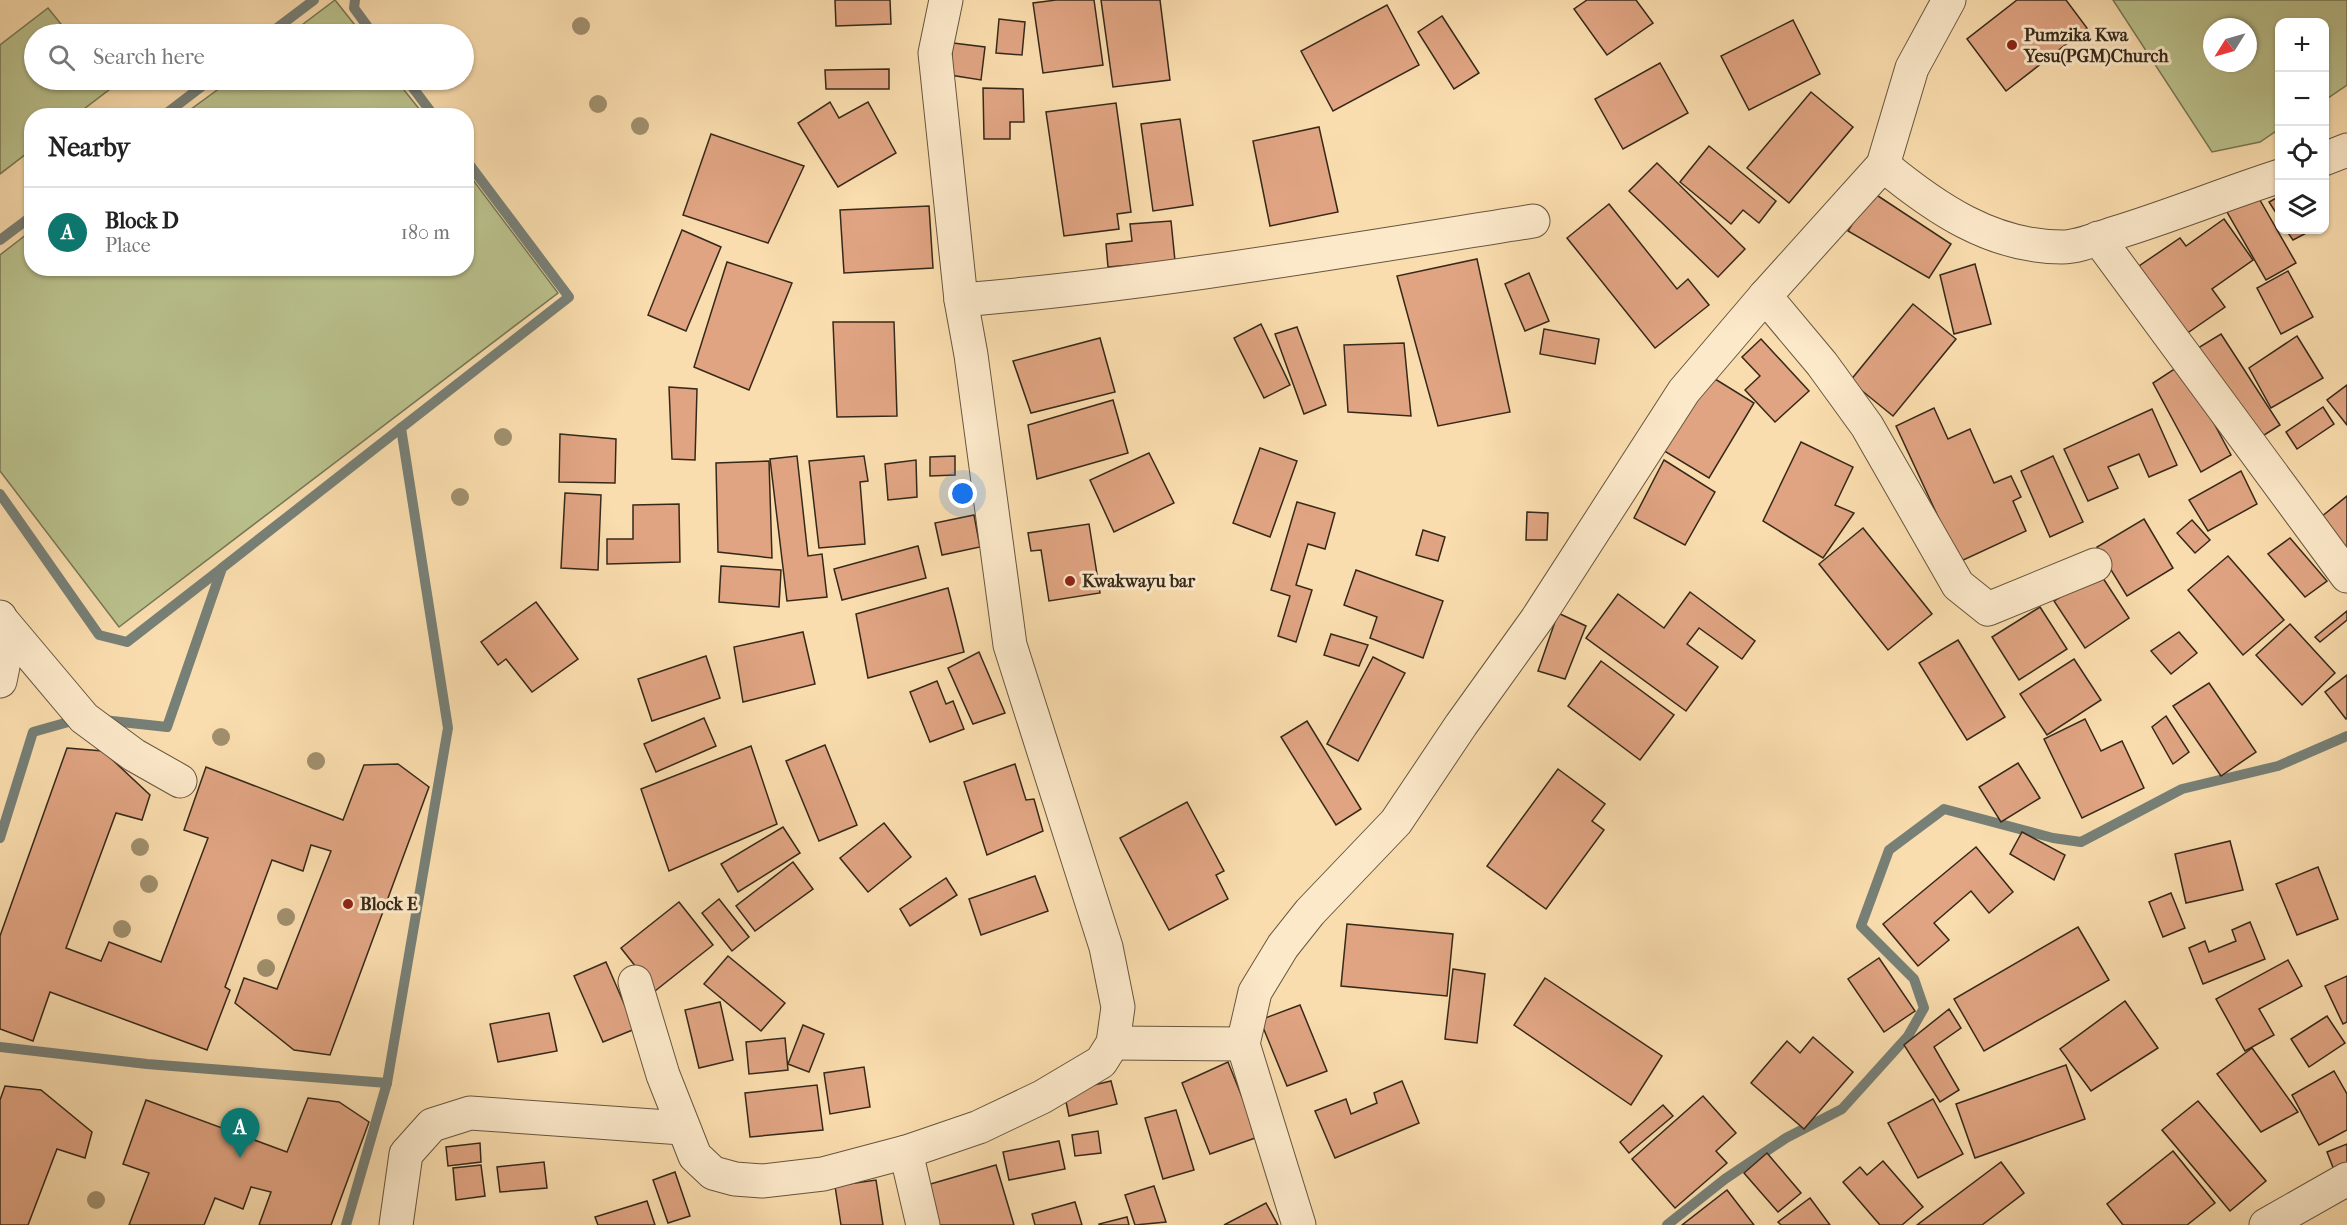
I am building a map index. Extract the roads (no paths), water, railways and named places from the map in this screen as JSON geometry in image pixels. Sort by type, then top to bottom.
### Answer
[{"type":"street","points":[[635,982],[663,1075],[682,1128],[695,1156],[713,1173],[735,1179],[762,1181],[823,1174],[906,1152],[979,1127],[1042,1097],[1101,1062],[1113,1042],[1118,1007],[1106,947],[1010,645],[973,366],[961,300],[935,53],[946,0]]},
{"type":"street","points":[[1299,1225],[1243,1044],[1255,992],[1283,946],[1341,878],[1396,822],[1461,725],[1537,619],[1684,391],[1882,165],[1912,68],[1949,0]]},
{"type":"street","points":[[2329,157],[2347,150]]},
{"type":"street","points":[[1882,165],[1915,192],[1977,229],[2019,243],[2064,247],[2202,205],[2275,178]]},
{"type":"street","points":[[961,300],[1076,290],[1231,269],[1533,221]]},
{"type":"street","points":[[2098,238],[2347,576]]},
{"type":"street","points":[[1765,296],[1822,364],[1867,426],[1958,585],[1988,609],[2095,565]]},
{"type":"street","points":[[0,681],[6,653],[2,620]]},
{"type":"street","points":[[2,620],[84,718],[126,750],[180,781]]},
{"type":"street","points":[[1113,1042],[1243,1044]]},
{"type":"street","points":[[396,1225],[406,1154],[432,1125],[470,1113],[682,1128]]},
{"type":"street","points":[[906,1152],[923,1225]]},
{"type":"street","points":[[2266,1225],[2309,1215],[2347,1179]]},
{"type":"waterway","points":[[282,24],[314,0]]},
{"type":"waterway","points":[[355,0],[354,8],[366,24]]},
{"type":"waterway","points":[[173,108],[197,90]]},
{"type":"waterway","points":[[414,90],[428,108]]},
{"type":"waterway","points":[[346,1225],[387,1083],[448,728],[401,428],[569,297],[474,171]]},
{"type":"waterway","points":[[0,240],[24,222]]},
{"type":"waterway","points":[[103,720],[167,727],[222,568],[401,428]]},
{"type":"waterway","points":[[0,494],[99,635],[127,642],[221,569]]},
{"type":"waterway","points":[[0,838],[33,732],[79,719]]},
{"type":"waterway","points":[[1667,1225],[1725,1179],[1786,1138],[1842,1109],[1908,1036],[1924,1008],[1914,979],[1861,926],[1889,850],[1944,809],[2053,838],[2081,842],[2182,789],[2278,766],[2347,736]]},
{"type":"waterway","points":[[0,1047],[147,1064],[387,1083]]},
{"type":"place","name":"Pumzika Kwa Yesu(PGM)Church","points":[[2012,45]]},
{"type":"place","name":"Kwakwayu bar","points":[[1070,581]]},
{"type":"place","name":"Block E","points":[[348,904]]},
{"type":"place","name":"Block D","points":[[240,1158]]}]
